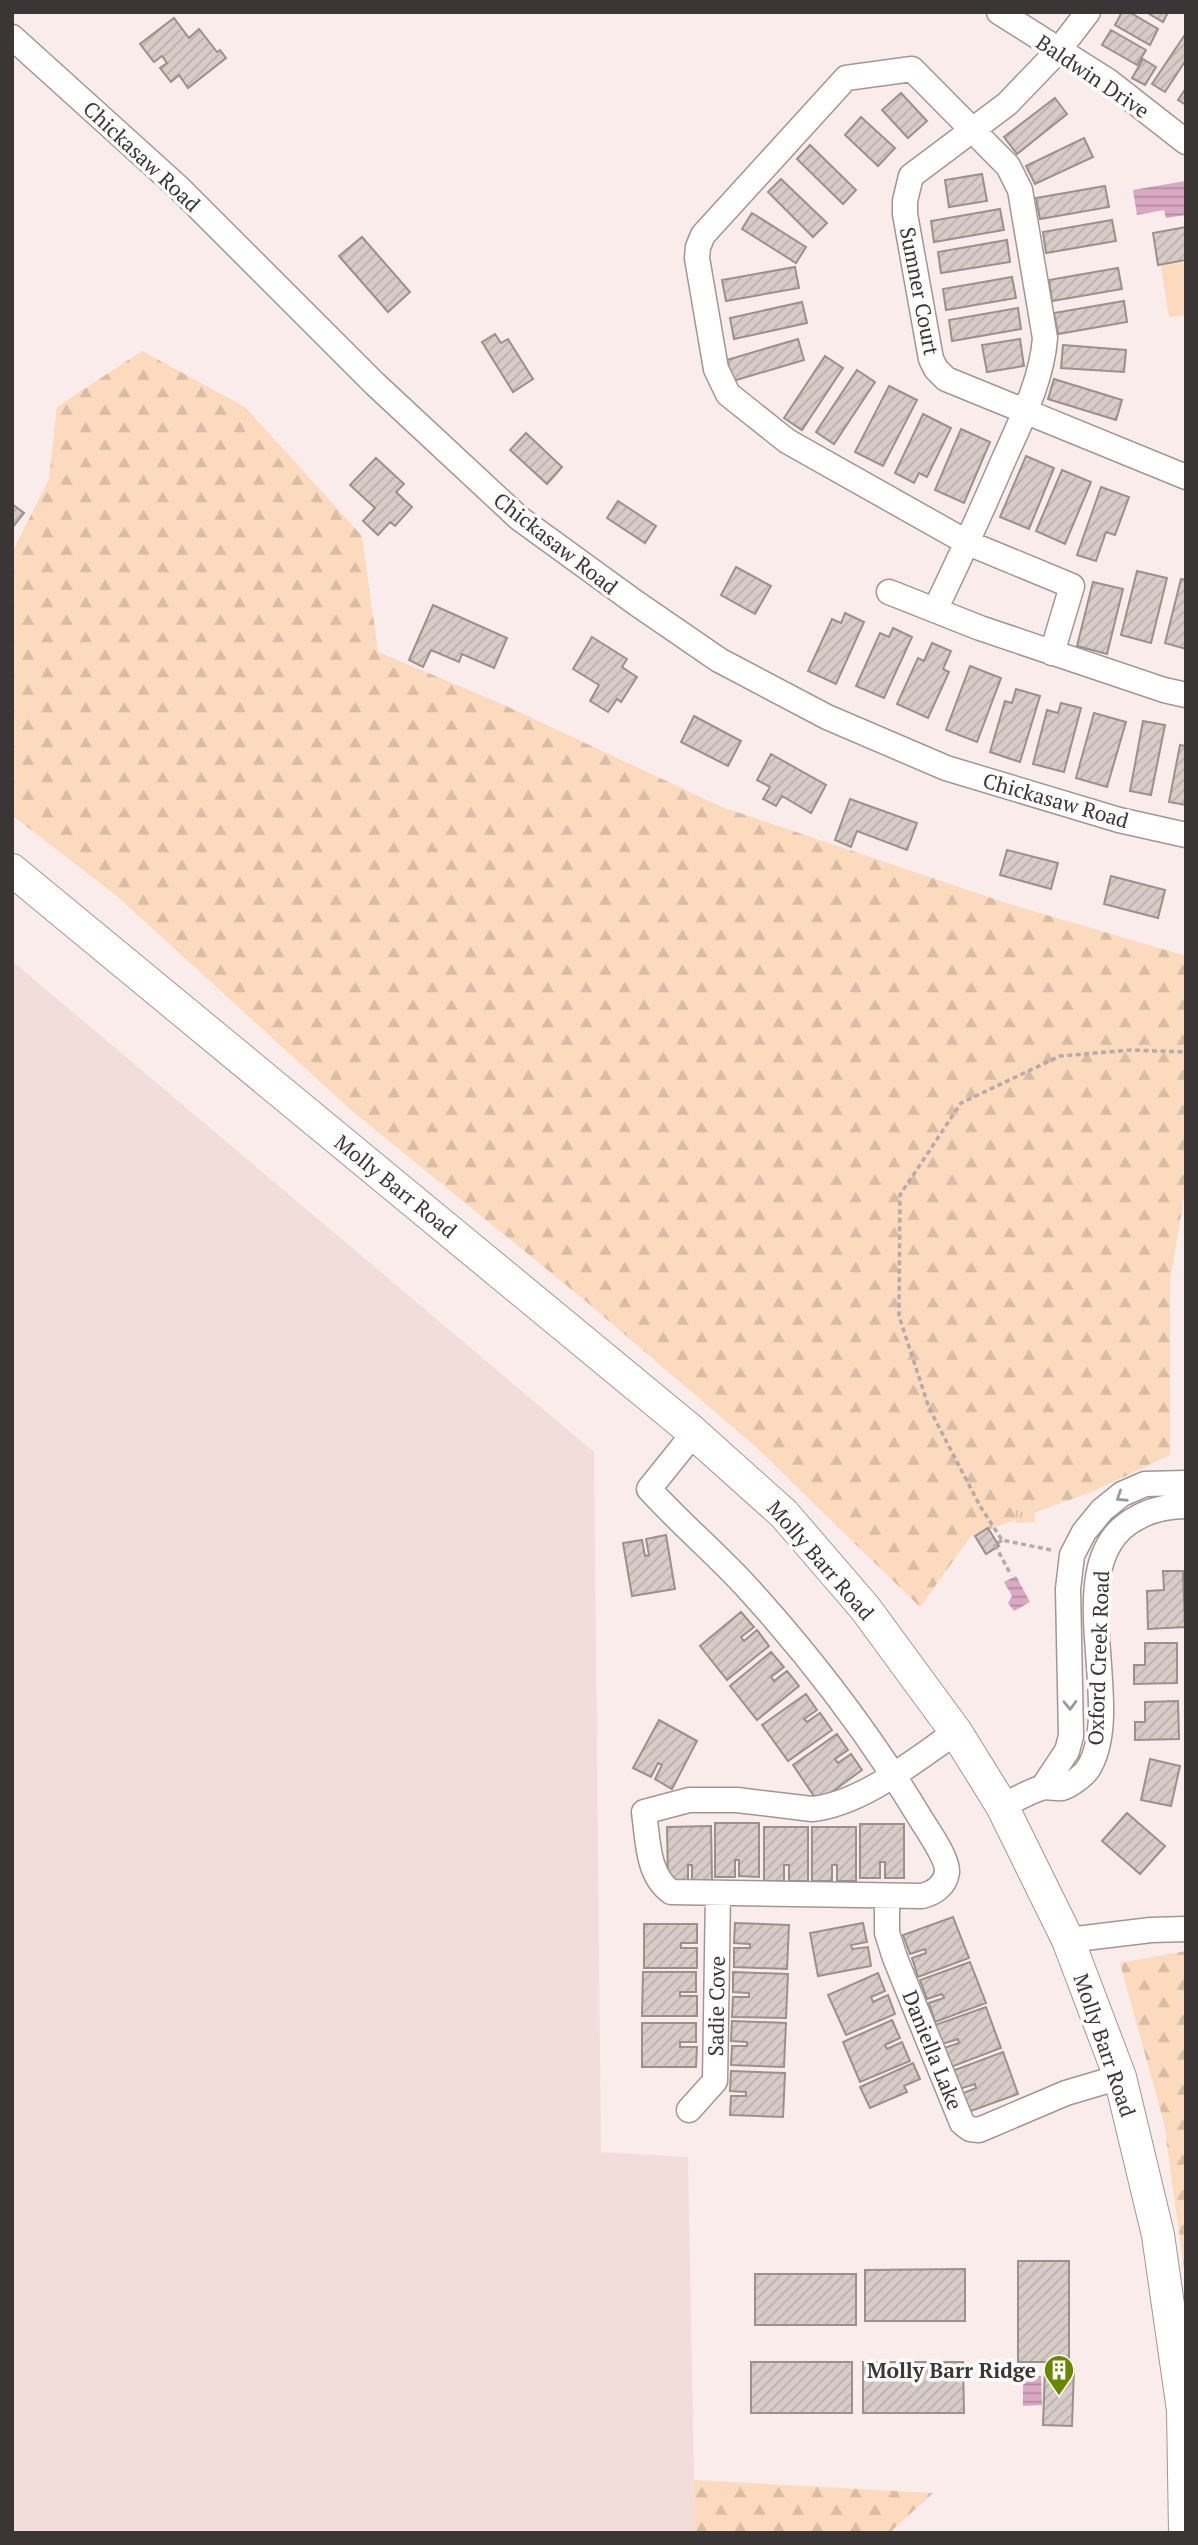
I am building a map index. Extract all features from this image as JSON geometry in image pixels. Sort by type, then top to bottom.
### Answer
[{"type":"main road","name":"Molly Barr Road","points":[[12,870],[694,1433],[793,1524],[865,1608],[956,1732],[1002,1806],[1068,1940],[1120,2077],[1158,2235],[1183,2410],[1185,2533]]},
{"type":"street","name":"Baldwin Drive","points":[[999,12],[1108,81],[1186,142]]},
{"type":"street","name":"Sumner Court","points":[[1088,12],[1058,51],[1007,104],[911,176],[905,214],[932,359],[936,369],[946,379],[1186,477]]},
{"type":"street","name":"Chickasaw Road","points":[[12,37],[179,188],[375,384],[519,518],[719,660],[827,717],[946,768],[1119,820],[1186,835]]},
{"type":"street","points":[[935,610],[968,543],[1024,413],[1044,358],[1045,338],[1020,190],[1008,166],[912,69],[846,78],[703,235],[696,258],[716,369],[728,394],[787,441],[968,543],[1072,586],[1052,653]]},
{"type":"street","points":[[889,592],[1052,653],[1186,695]]},
{"type":"street","points":[[694,1433],[649,1489],[742,1582],[830,1683],[894,1774],[939,1850],[947,1870],[944,1882],[932,1894],[922,1896],[671,1892],[660,1884],[652,1863],[644,1812],[690,1800],[723,1799],[824,1808],[841,1803],[894,1774],[956,1732]]},
{"type":"street","name":"Oxford Creek Road","points":[[1043,1787],[1068,1751],[1071,1736],[1071,1562],[1084,1532],[1102,1510],[1122,1494],[1145,1484],[1186,1483]]},
{"type":"street","name":"Oxford Creek Road","points":[[1002,1806],[1043,1787],[1064,1788],[1087,1772],[1099,1746],[1096,1614],[1099,1572],[1108,1546],[1124,1525],[1149,1511],[1186,1506]]},
{"type":"street","points":[[1071,1562],[1099,1572]]},
{"type":"street","name":"Sadie Cove","points":[[690,2110],[715,2081],[718,1893]]},
{"type":"street","name":"Daniella Lake","points":[[887,1896],[887,1933],[895,1958],[962,2123],[970,2129],[979,2130],[1066,2092],[1120,2077]]},
{"type":"street","points":[[1068,1940],[1186,1929]]},
{"type":"path","points":[[1071,1562],[1002,1540],[980,1506],[929,1408],[899,1316],[900,1195],[961,1103],[1060,1056],[1131,1050],[1186,1052]]},
{"type":"path","points":[[1002,1540],[995,1545],[1011,1575]]},
{"type":"shaded area","points":[[1185,181],[1186,215],[1166,218],[1164,210],[1137,215],[1133,190]]},
{"type":"shaded area","points":[[12,961],[594,1452],[601,2152],[688,2157],[695,2533],[12,2533]]},
{"type":"shaded area","points":[[1016,1576],[1030,1602],[1014,1611],[1008,1603],[1012,1596],[1004,1582]]},
{"type":"shaded area","points":[[1023,2376],[1041,2376],[1042,2405],[1023,2406]]},
{"type":"green space","points":[[1186,262],[1186,315],[1169,317],[1161,266]]},
{"type":"green space","points":[[142,351],[245,407],[362,536],[378,652],[495,701],[722,807],[1006,903],[1186,956],[1186,1186],[1170,1281],[1170,1455],[1091,1492],[971,1536],[920,1607],[756,1447],[582,1298],[351,1110],[118,897],[12,815],[12,553],[49,479],[57,407]]},
{"type":"green space","points":[[1034,1500],[1035,1522],[1016,1523],[1015,1501]]},
{"type":"green space","points":[[1186,1951],[1186,2283],[1164,2123],[1120,1963]]},
{"type":"green space","points":[[694,2480],[933,2493],[889,2533],[695,2533]]},
{"type":"building","points":[[1122,12],[1129,12],[1158,29],[1150,45],[1115,25]]},
{"type":"building","points":[[1146,12],[1168,12],[1163,22]]},
{"type":"building","points":[[174,18],[189,38],[199,29],[217,52],[220,50],[226,58],[188,88],[179,75],[171,82],[160,68],[167,63],[162,56],[154,62],[140,44]]},
{"type":"building","points":[[1111,30],[1146,50],[1137,65],[1102,45]]},
{"type":"building","points":[[1184,36],[1186,60],[1165,92],[1152,84]]},
{"type":"building","points":[[1143,59],[1156,67],[1145,85],[1132,78]]},
{"type":"building","points":[[1186,88],[1186,105],[1178,100]]},
{"type":"building","points":[[901,93],[927,121],[908,138],[882,110]]},
{"type":"building","points":[[1055,98],[1067,114],[1017,154],[1004,137]]},
{"type":"building","points":[[861,117],[895,148],[878,166],[845,135]]},
{"type":"building","points":[[1084,138],[1093,157],[1035,184],[1026,166]]},
{"type":"building","points":[[810,145],[856,190],[843,204],[797,159]]},
{"type":"building","points":[[982,174],[987,201],[949,207],[945,180]]},
{"type":"building","points":[[781,179],[827,223],[813,237],[768,192]]},
{"type":"building","points":[[1105,186],[1109,207],[1040,219],[1036,198]]},
{"type":"building","points":[[1000,209],[1004,230],[934,242],[931,221]]},
{"type":"building","points":[[752,213],[806,247],[796,263],[742,229]]},
{"type":"building","points":[[1112,220],[1116,241],[1046,253],[1043,232]]},
{"type":"building","points":[[1186,227],[1186,260],[1158,265],[1153,233]]},
{"type":"building","points":[[362,237],[410,292],[388,312],[339,256]]},
{"type":"building","points":[[1007,240],[1010,262],[941,273],[938,252]]},
{"type":"building","points":[[795,267],[799,288],[726,301],[722,280]]},
{"type":"building","points":[[1118,268],[1122,289],[1052,301],[1049,280]]},
{"type":"building","points":[[1012,277],[1016,298],[946,310],[943,289]]},
{"type":"building","points":[[1124,301],[1127,322],[1058,334],[1054,313]]},
{"type":"building","points":[[802,302],[807,323],[734,339],[730,318]]},
{"type":"building","points":[[1018,308],[1021,329],[952,341],[949,320]]},
{"type":"building","points":[[495,334],[501,343],[508,339],[533,379],[513,392],[482,342]]},
{"type":"building","points":[[798,339],[804,360],[733,381],[727,360]]},
{"type":"building","points":[[1020,339],[1024,366],[987,372],[982,345]]},
{"type":"building","points":[[1063,345],[1126,350],[1124,372],[1061,368]]},
{"type":"building","points":[[825,356],[843,368],[802,430],[784,418]]},
{"type":"building","points":[[857,370],[875,382],[834,444],[816,432]]},
{"type":"building","points":[[1054,379],[1122,400],[1116,420],[1048,399]]},
{"type":"building","points":[[889,386],[917,400],[883,466],[855,452]]},
{"type":"building","points":[[923,414],[951,428],[927,477],[919,473],[914,483],[895,473]]},
{"type":"building","points":[[961,429],[990,442],[964,503],[935,490]]},
{"type":"building","points":[[526,433],[562,467],[547,484],[510,450]]},
{"type":"building","points":[[1026,456],[1054,468],[1029,529],[1000,517]]},
{"type":"building","points":[[376,458],[404,484],[396,492],[412,507],[395,526],[390,522],[378,535],[363,521],[375,508],[350,485]]},
{"type":"building","points":[[1062,470],[1091,482],[1065,544],[1036,531]]},
{"type":"building","points":[[1101,487],[1129,497],[1115,535],[1106,532],[1096,561],[1077,555]]},
{"type":"building","points":[[618,501],[656,526],[645,543],[607,518]]},
{"type":"building","points":[[12,504],[24,513],[12,528]]},
{"type":"building","points":[[736,567],[771,586],[755,614],[721,595]]},
{"type":"building","points":[[1137,571],[1167,578],[1151,643],[1121,635]]},
{"type":"building","points":[[1181,579],[1186,580],[1186,649],[1165,643]]},
{"type":"building","points":[[1093,582],[1123,589],[1107,654],[1077,646]]},
{"type":"building","points":[[433,605],[507,638],[494,668],[462,654],[459,662],[431,650],[423,667],[409,660]]},
{"type":"building","points":[[845,613],[864,622],[836,684],[808,671],[832,619],[841,623]]},
{"type":"building","points":[[893,628],[912,637],[884,698],[856,686],[880,633],[889,637]]},
{"type":"building","points":[[592,637],[627,659],[622,667],[637,677],[621,702],[617,699],[608,712],[590,701],[599,685],[573,669]]},
{"type":"building","points":[[932,643],[951,651],[943,669],[949,672],[928,718],[897,704],[918,658],[924,661]]},
{"type":"building","points":[[970,666],[1001,678],[977,742],[946,730]]},
{"type":"building","points":[[1016,689],[1040,696],[1020,762],[990,752],[1005,701],[1012,703]]},
{"type":"building","points":[[1061,703],[1081,708],[1064,772],[1033,764],[1047,710],[1058,713]]},
{"type":"building","points":[[1094,713],[1126,722],[1107,787],[1076,778]]},
{"type":"building","points":[[694,716],[741,741],[728,766],[681,742]]},
{"type":"building","points":[[1143,721],[1165,725],[1151,795],[1130,791]]},
{"type":"building","points":[[1180,745],[1186,746],[1186,805],[1169,802]]},
{"type":"building","points":[[771,754],[826,785],[811,813],[782,796],[776,806],[763,799],[770,787],[757,780]]},
{"type":"building","points":[[850,799],[917,823],[907,850],[857,831],[851,847],[835,840]]},
{"type":"building","points":[[1007,850],[1058,863],[1051,889],[1000,875]]},
{"type":"building","points":[[1111,876],[1165,890],[1158,918],[1104,904]]},
{"type":"building","points":[[988,1528],[999,1546],[986,1554],[975,1536]]},
{"type":"building","points":[[666,1535],[675,1589],[632,1596],[623,1543],[642,1540],[645,1556],[649,1555],[646,1539]]},
{"type":"building","points":[[1163,1571],[1183,1571],[1185,1627],[1148,1629],[1147,1591],[1164,1590]]},
{"type":"building","points":[[741,1612],[754,1627],[741,1637],[744,1641],[757,1630],[769,1646],[727,1680],[700,1646]]},
{"type":"building","points":[[1145,1643],[1177,1643],[1177,1683],[1134,1684],[1134,1665],[1145,1665]]},
{"type":"building","points":[[771,1652],[784,1667],[771,1677],[774,1681],[787,1671],[799,1686],[757,1720],[730,1686]]},
{"type":"building","points":[[806,1694],[817,1710],[804,1719],[807,1722],[820,1713],[832,1730],[788,1761],[762,1725]]},
{"type":"building","points":[[1178,1701],[1179,1739],[1135,1740],[1135,1722],[1145,1722],[1145,1702]]},
{"type":"building","points":[[659,1720],[697,1741],[672,1789],[655,1779],[662,1765],[658,1763],[651,1777],[633,1768]]},
{"type":"building","points":[[837,1734],[848,1750],[835,1759],[838,1763],[851,1754],[862,1770],[818,1802],[793,1765]]},
{"type":"building","points":[[1150,1759],[1180,1766],[1171,1806],[1141,1800]]},
{"type":"building","points":[[1127,1813],[1165,1846],[1140,1874],[1102,1841]]},
{"type":"building","points":[[715,1823],[759,1823],[759,1877],[739,1876],[739,1860],[735,1860],[735,1877],[715,1877]]},
{"type":"building","points":[[860,1824],[904,1824],[904,1878],[885,1878],[885,1862],[880,1862],[880,1878],[860,1878]]},
{"type":"building","points":[[711,1826],[712,1880],[692,1881],[692,1865],[688,1865],[688,1881],[668,1882],[667,1827]]},
{"type":"building","points":[[764,1827],[808,1827],[808,1881],[789,1881],[789,1865],[784,1865],[784,1881],[764,1881]]},
{"type":"building","points":[[812,1827],[856,1827],[856,1881],[837,1881],[837,1865],[832,1865],[832,1881],[812,1881]]},
{"type":"building","points":[[953,1917],[969,1958],[918,1977],[912,1958],[926,1953],[925,1949],[910,1954],[903,1935]]},
{"type":"building","points":[[735,1923],[789,1925],[787,1969],[734,1967],[734,1948],[750,1948],[750,1944],[734,1943]]},
{"type":"building","points":[[863,1923],[867,1942],[851,1945],[852,1949],[868,1947],[871,1966],[818,1976],[810,1933]]},
{"type":"building","points":[[644,1924],[697,1924],[697,1943],[681,1943],[681,1948],[697,1948],[697,1968],[644,1968]]},
{"type":"building","points":[[970,1962],[986,2003],[935,2022],[929,2003],[944,1998],[942,1994],[927,1999],[920,1980]]},
{"type":"building","points":[[643,1972],[696,1972],[696,1992],[680,1992],[680,1996],[697,1996],[697,2016],[642,2016]]},
{"type":"building","points":[[733,1972],[788,1974],[786,2018],[732,2017],[733,1997],[749,1997],[749,1993],[733,1992]]},
{"type":"building","points":[[878,1973],[885,1991],[871,1997],[873,2002],[888,1995],[895,2014],[846,2035],[828,1995]]},
{"type":"building","points":[[986,2007],[1001,2048],[951,2067],[944,2048],[959,2043],[958,2039],[942,2044],[935,2025]]},
{"type":"building","points":[[892,2020],[900,2038],[885,2045],[887,2049],[902,2042],[910,2061],[860,2082],[843,2042]]},
{"type":"building","points":[[732,2021],[786,2023],[784,2067],[731,2065],[732,2046],[747,2046],[747,2042],[731,2041]]},
{"type":"building","points":[[642,2023],[696,2023],[696,2042],[680,2042],[680,2047],[697,2047],[696,2067],[642,2067]]},
{"type":"building","points":[[1003,2052],[1018,2094],[968,2112],[961,2094],[976,2088],[975,2084],[959,2089],[952,2071]]},
{"type":"building","points":[[913,2063],[920,2079],[904,2086],[907,2092],[870,2108],[860,2087]]},
{"type":"building","points":[[731,2071],[785,2073],[783,2117],[730,2115],[731,2096],[746,2096],[746,2092],[730,2091]]},
{"type":"building","points":[[1018,2261],[1069,2261],[1069,2362],[1018,2362]]},
{"type":"building","points":[[965,2269],[965,2321],[865,2321],[865,2270]]},
{"type":"building","points":[[755,2274],[856,2274],[856,2325],[755,2325]]},
{"type":"building","points":[[751,2362],[852,2362],[852,2413],[751,2413]]},
{"type":"building","points":[[863,2362],[963,2362],[964,2413],[863,2413]]},
{"type":"building","name":"Molly Barr Ridge","points":[[1045,2368],[1074,2369],[1072,2426],[1043,2425]]},
{"type":"place","name":"Molly Barr Ridge","points":[[1059,2397]]}]
